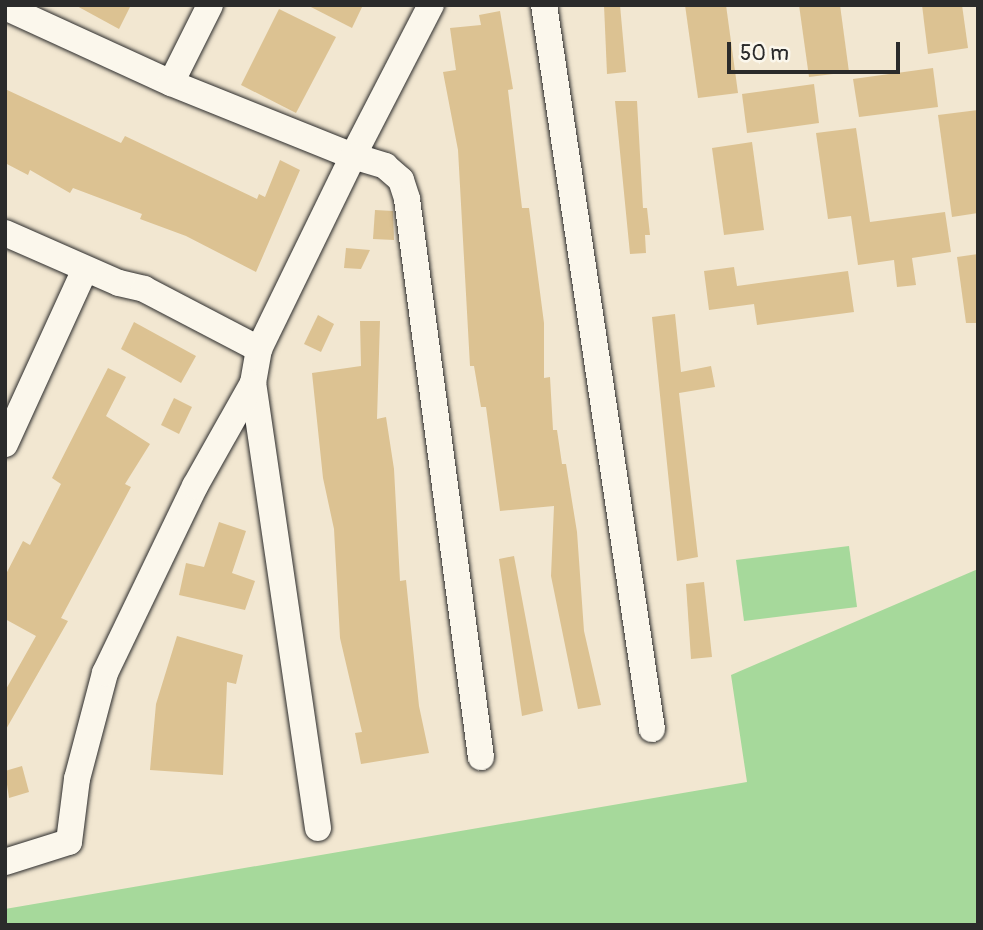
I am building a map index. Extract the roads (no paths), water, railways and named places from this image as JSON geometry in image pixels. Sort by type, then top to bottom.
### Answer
[{"type":"street","points":[[171,83],[210,5]]},
{"type":"street","points":[[318,828],[253,383],[259,349],[431,5]]},
{"type":"street","points":[[544,5],[652,729]]},
{"type":"street","points":[[5,7],[171,83],[385,166],[401,180],[407,199],[481,757]]},
{"type":"street","points":[[5,233],[85,269],[144,289],[259,349]]},
{"type":"street","points":[[5,444],[85,269]]},
{"type":"street","points":[[5,862],[69,842],[77,779],[105,674],[195,486],[253,383]]}]
